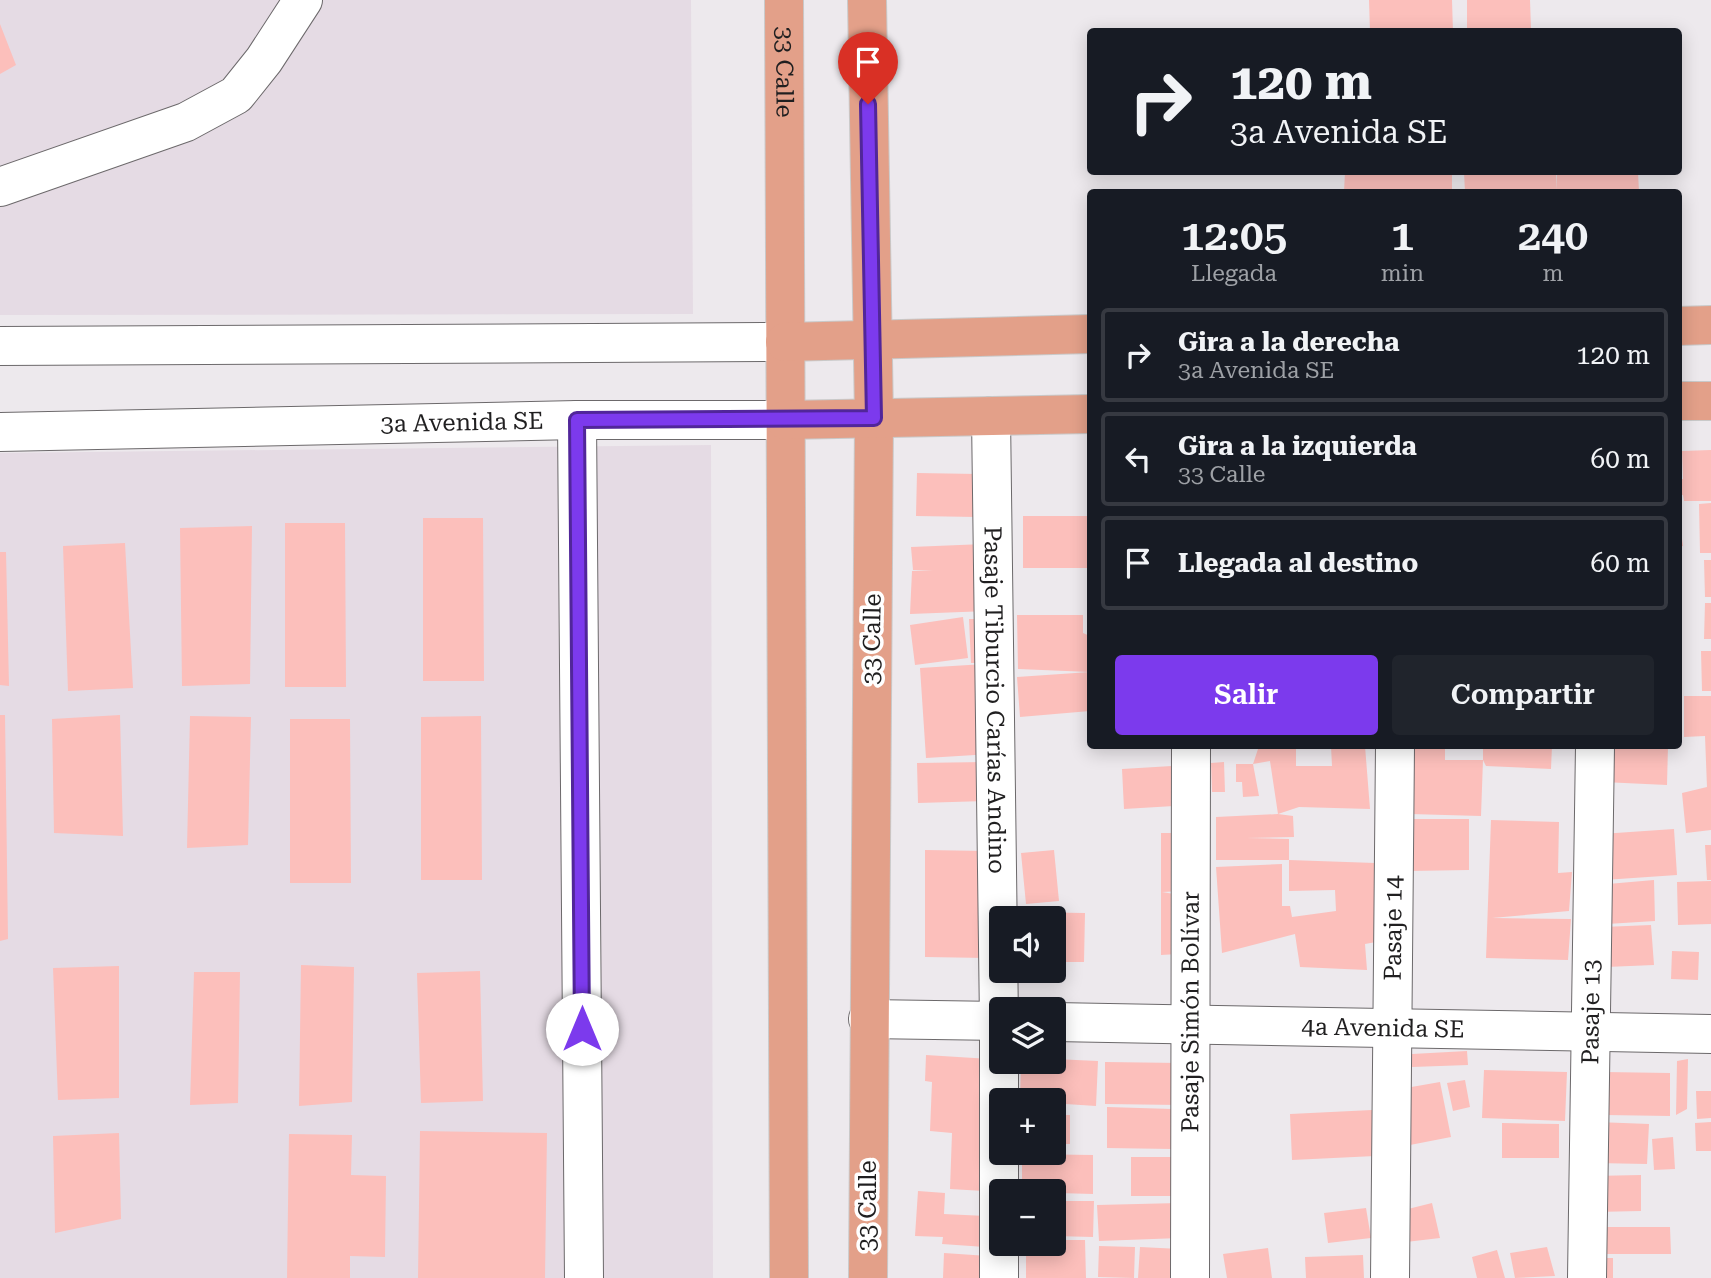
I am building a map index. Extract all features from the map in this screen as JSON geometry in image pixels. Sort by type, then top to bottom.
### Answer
[{"type":"main road","name":"33 Calle","points":[[784,0],[789,1278]]},
{"type":"main road","name":"33 Calle","points":[[867,0],[874,418],[868,1278]]},
{"type":"main road","points":[[1682,326],[1711,325]]},
{"type":"main road","points":[[785,342],[871,337],[1087,334]]},
{"type":"main road","points":[[1682,401],[1711,401]]},
{"type":"main road","name":"3a Avenida SE","points":[[785,420],[1087,414]]},
{"type":"street","points":[[0,187],[186,122],[236,95],[264,60],[303,0]]},
{"type":"street","points":[[0,346],[785,342]]},
{"type":"street","name":"Pasaje Tiburcio Carías Andino","points":[[991,416],[1000,997]]},
{"type":"street","points":[[577,420],[584,1278]]},
{"type":"street","name":"3a Avenida SE","points":[[0,432],[577,420],[785,420]]},
{"type":"street","name":"Pasaje Simón Bolívar","points":[[1190,1278],[1193,1024],[1191,749]]},
{"type":"street","name":"Pasaje 14","points":[[1390,1278],[1395,749]]},
{"type":"street","name":"Pasaje 13","points":[[1587,1278],[1595,749]]},
{"type":"street","points":[[868,1019],[989,1021]]},
{"type":"street","name":"4a Avenida SE","points":[[1066,1022],[1711,1034]]},
{"type":"street","name":"Pasaje Tiburcio Carías Andino","points":[[999,1278],[1000,1074]]},
{"type":"shaded area","points":[[0,0],[691,0],[693,314],[0,315]]},
{"type":"shaded area","points":[[711,445],[713,1278],[0,1278],[0,453]]},
{"type":"building","points":[[1369,0],[1452,0],[1453,28],[1370,28]]},
{"type":"building","points":[[1467,0],[1530,0],[1531,28],[1467,28]]},
{"type":"building","points":[[0,24],[16,65],[0,74]]},
{"type":"building","points":[[1345,175],[1452,175],[1452,189],[1344,189]]},
{"type":"building","points":[[1464,175],[1556,175],[1556,189],[1465,189]]},
{"type":"building","points":[[1557,175],[1638,175],[1639,189],[1556,189]]},
{"type":"building","points":[[1711,450],[1711,501],[1684,501],[1682,451]]},
{"type":"building","points":[[917,473],[978,474],[977,517],[916,516]]},
{"type":"building","points":[[1711,503],[1711,553],[1700,553],[1699,504]]},
{"type":"building","points":[[1023,516],[1087,516],[1087,568],[1023,568]]},
{"type":"building","points":[[423,518],[483,518],[484,681],[423,681]]},
{"type":"building","points":[[285,523],[345,523],[346,687],[285,687]]},
{"type":"building","points":[[252,526],[250,684],[182,686],[180,528]]},
{"type":"building","points":[[125,543],[133,688],[68,691],[63,546]]},
{"type":"building","points":[[984,544],[988,611],[910,614],[912,571],[933,570],[913,570],[911,547]]},
{"type":"building","points":[[0,552],[6,552],[9,686],[0,685]]},
{"type":"building","points":[[1704,560],[1711,560],[1711,597],[1705,597]]},
{"type":"building","points":[[1705,603],[1711,603],[1711,639],[1704,639]]},
{"type":"building","points":[[1017,615],[1083,615],[1083,633],[1087,635],[1087,672],[1018,669]]},
{"type":"building","points":[[963,617],[968,658],[915,665],[910,625]]},
{"type":"building","points":[[969,619],[984,619],[985,663],[971,663]]},
{"type":"building","points":[[1701,651],[1711,651],[1711,691],[1702,691]]},
{"type":"building","points":[[985,664],[991,754],[926,758],[920,668]]},
{"type":"building","points":[[1087,672],[1087,711],[1020,717],[1017,677]]},
{"type":"building","points":[[1684,696],[1711,696],[1711,830],[1686,833],[1682,793],[1707,787],[1705,736],[1684,737]]},
{"type":"building","points":[[0,715],[5,715],[8,939],[0,941]]},
{"type":"building","points":[[120,715],[123,836],[54,833],[52,719]]},
{"type":"building","points":[[190,716],[251,717],[248,845],[187,848]]},
{"type":"building","points":[[481,716],[482,880],[421,880],[421,717]]},
{"type":"building","points":[[290,719],[350,719],[351,883],[290,883]]},
{"type":"building","points":[[1258,749],[1296,749],[1296,766],[1332,766],[1331,749],[1365,749],[1370,809],[1299,807],[1278,814],[1270,761],[1253,764]]},
{"type":"building","points":[[1409,749],[1445,749],[1445,760],[1483,760],[1481,816],[1410,814]]},
{"type":"building","points":[[1483,749],[1552,749],[1551,769],[1486,766]]},
{"type":"building","points":[[1603,749],[1668,749],[1667,785],[1603,782]]},
{"type":"building","points":[[985,762],[986,801],[918,803],[917,763]]},
{"type":"building","points":[[1224,762],[1225,792],[1212,792],[1211,763]]},
{"type":"building","points":[[1236,764],[1253,764],[1259,796],[1243,797],[1242,782],[1236,782]]},
{"type":"building","points":[[1172,766],[1174,806],[1124,809],[1122,769]]},
{"type":"building","points":[[1278,814],[1293,816],[1294,837],[1246,838],[1289,839],[1289,860],[1216,860],[1216,817]]},
{"type":"building","points":[[1408,819],[1469,819],[1469,870],[1408,871]]},
{"type":"building","points":[[1491,820],[1559,822],[1558,873],[1572,872],[1569,911],[1492,918],[1571,919],[1568,960],[1486,958]]},
{"type":"building","points":[[1674,829],[1677,875],[1604,880],[1601,834]]},
{"type":"building","points":[[1161,833],[1183,833],[1183,891],[1162,892],[1174,894],[1178,954],[1161,955]]},
{"type":"building","points":[[1705,845],[1711,845],[1711,880],[1707,880]]},
{"type":"building","points":[[925,850],[987,851],[987,958],[925,957]]},
{"type":"building","points":[[1054,850],[1059,901],[1026,904],[1021,853]]},
{"type":"building","points":[[1289,860],[1375,863],[1376,942],[1365,944],[1367,970],[1300,967],[1295,934],[1222,953],[1216,867],[1282,864],[1282,906],[1290,906],[1292,917],[1336,911],[1335,890],[1289,891]]},
{"type":"building","points":[[1654,880],[1655,921],[1607,924],[1608,884]]},
{"type":"building","points":[[1711,881],[1711,924],[1678,925],[1677,882]]},
{"type":"building","points":[[1066,913],[1085,913],[1084,962],[1066,962]]},
{"type":"building","points":[[1651,925],[1654,965],[1606,967],[1603,927]]},
{"type":"building","points":[[1672,951],[1699,952],[1698,980],[1671,979]]},
{"type":"building","points":[[301,965],[354,967],[352,1102],[299,1106]]},
{"type":"building","points":[[119,966],[119,1098],[58,1100],[53,968]]},
{"type":"building","points":[[480,971],[483,1101],[421,1103],[417,973]]},
{"type":"building","points":[[194,972],[240,972],[238,1103],[190,1105]]},
{"type":"building","points":[[1467,1051],[1468,1065],[1412,1067],[1412,1054]]},
{"type":"building","points":[[926,1055],[989,1059],[984,1191],[950,1189],[952,1133],[930,1131],[932,1082],[925,1081]]},
{"type":"building","points":[[1688,1059],[1687,1109],[1676,1115],[1677,1061]]},
{"type":"building","points":[[1066,1060],[1098,1061],[1096,1106],[1066,1104],[1066,1088],[1020,1088],[1021,1074],[1066,1074]]},
{"type":"building","points":[[1105,1062],[1180,1063],[1179,1105],[1105,1104]]},
{"type":"building","points":[[1484,1070],[1567,1072],[1565,1121],[1482,1118]]},
{"type":"building","points":[[1605,1072],[1670,1073],[1670,1116],[1605,1115]]},
{"type":"building","points":[[1465,1080],[1470,1107],[1453,1111],[1447,1083]]},
{"type":"building","points":[[1440,1082],[1451,1137],[1410,1145],[1400,1089]]},
{"type":"building","points":[[1696,1091],[1711,1091],[1711,1118],[1697,1119]]},
{"type":"building","points":[[1107,1107],[1172,1109],[1172,1149],[1107,1148]]},
{"type":"building","points":[[1372,1110],[1375,1156],[1292,1160],[1290,1114]]},
{"type":"building","points":[[1066,1115],[1070,1115],[1070,1144],[1066,1144]]},
{"type":"building","points":[[1597,1122],[1649,1124],[1647,1164],[1596,1163]]},
{"type":"building","points":[[1711,1122],[1711,1151],[1696,1151],[1695,1123]]},
{"type":"building","points":[[1502,1123],[1559,1124],[1559,1158],[1502,1158]]},
{"type":"building","points":[[420,1131],[547,1133],[545,1278],[418,1278]]},
{"type":"building","points":[[119,1133],[121,1219],[55,1233],[53,1136]]},
{"type":"building","points":[[289,1134],[352,1135],[351,1175],[386,1176],[385,1257],[350,1256],[350,1278],[287,1278]]},
{"type":"building","points":[[1673,1137],[1675,1169],[1654,1170],[1652,1139]]},
{"type":"building","points":[[1066,1155],[1093,1155],[1093,1194],[1066,1193],[1066,1179],[1022,1179],[1022,1165],[1066,1165]]},
{"type":"building","points":[[1131,1157],[1180,1157],[1180,1196],[1131,1196]]},
{"type":"building","points":[[1641,1175],[1641,1211],[1594,1212],[1593,1176]]},
{"type":"building","points":[[918,1191],[945,1193],[944,1214],[986,1216],[985,1247],[942,1244],[943,1237],[915,1236]]},
{"type":"building","points":[[1066,1201],[1094,1201],[1093,1237],[1066,1236]]},
{"type":"building","points":[[1179,1203],[1180,1238],[1099,1241],[1097,1205]]},
{"type":"building","points":[[1432,1203],[1440,1238],[1406,1242],[1400,1211]]},
{"type":"building","points":[[1366,1208],[1371,1238],[1328,1243],[1324,1213]]},
{"type":"building","points":[[1592,1227],[1670,1227],[1671,1254],[1593,1254]]},
{"type":"building","points":[[1066,1240],[1085,1240],[1086,1278],[1026,1278],[1026,1256],[1066,1256]]},
{"type":"building","points":[[1099,1246],[1135,1247],[1134,1278],[1098,1277]]},
{"type":"building","points":[[1140,1247],[1180,1249],[1178,1278],[1138,1278]]},
{"type":"building","points":[[1547,1247],[1555,1276],[1515,1278],[1510,1253]]},
{"type":"building","points":[[1268,1248],[1272,1278],[1227,1278],[1223,1254]]},
{"type":"building","points":[[1497,1250],[1505,1278],[1477,1278],[1472,1257]]},
{"type":"building","points":[[944,1253],[988,1256],[986,1278],[943,1278]]},
{"type":"building","points":[[1363,1255],[1364,1278],[1306,1278],[1305,1257]]},
{"type":"building","points":[[1590,1258],[1613,1258],[1613,1278],[1590,1278]]},
{"type":"route","points":[[582,1029],[577,420],[874,418],[868,104]]}]
